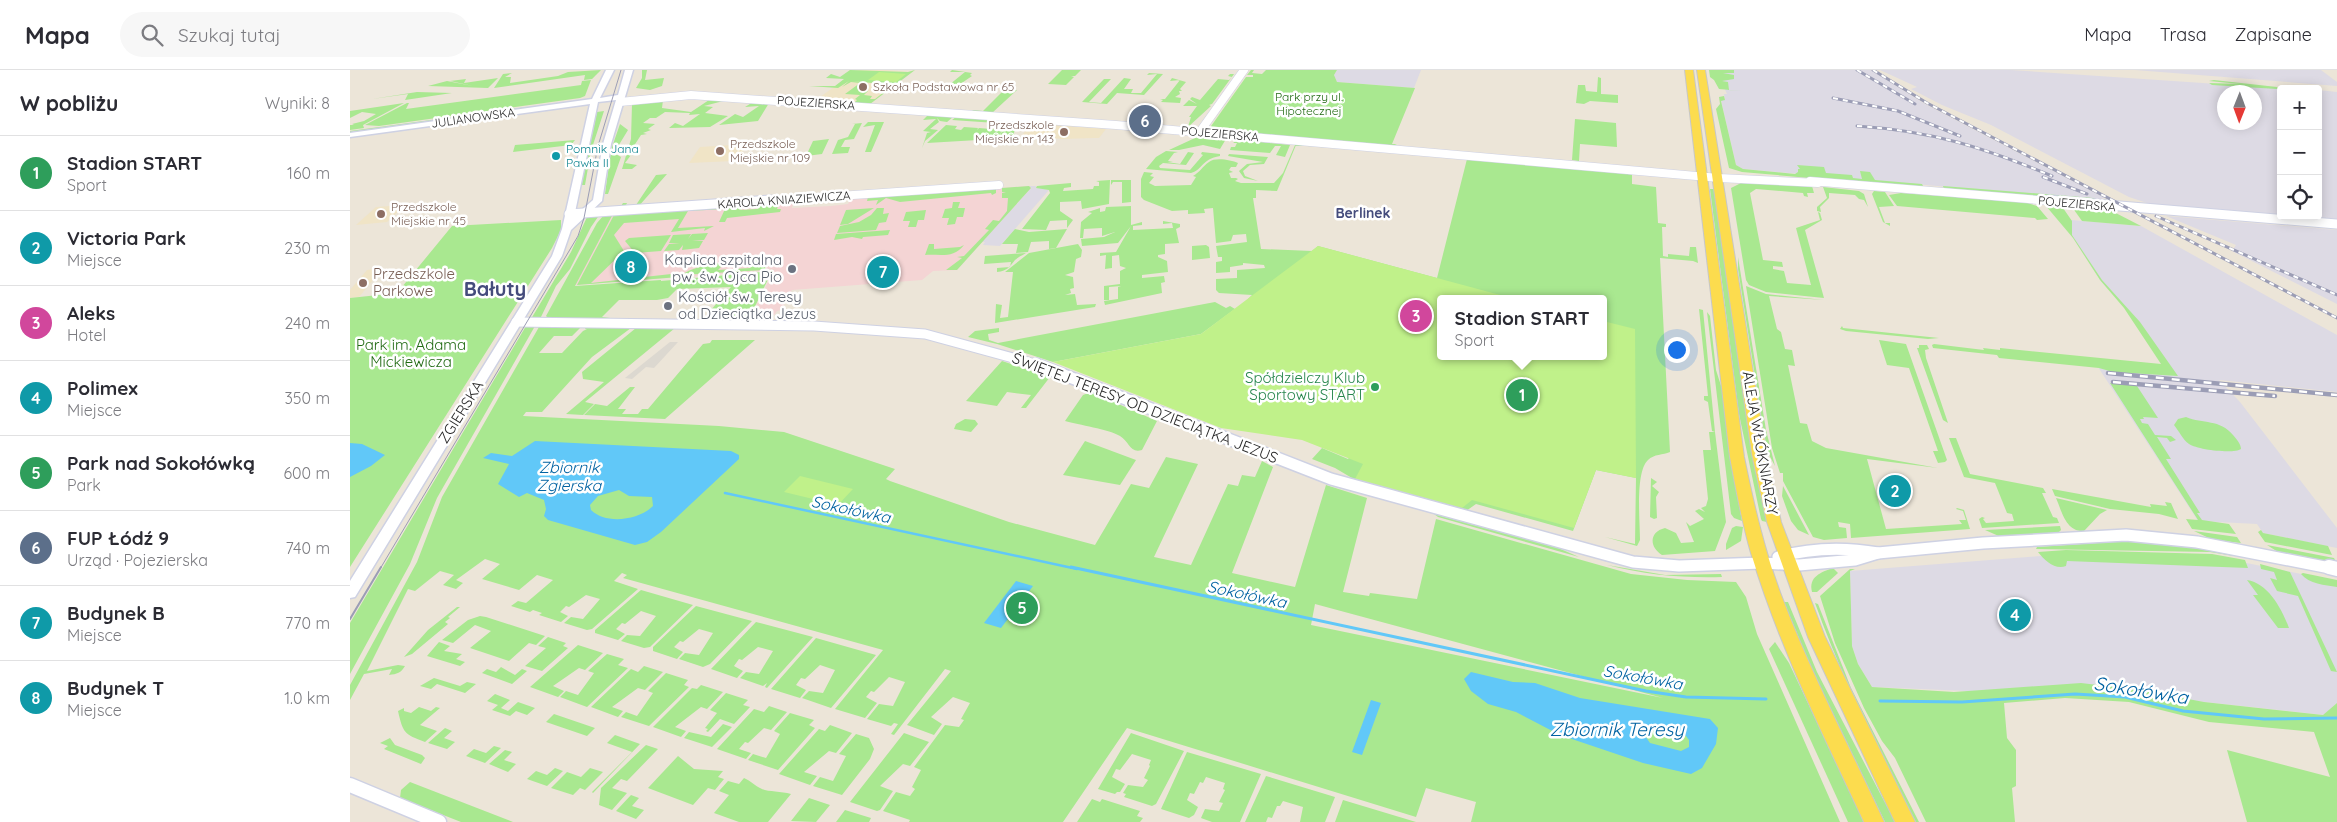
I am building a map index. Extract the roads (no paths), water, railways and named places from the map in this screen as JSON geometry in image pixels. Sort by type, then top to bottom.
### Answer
[{"type":"main road","name":"ZGIERSKA","points":[[350,593],[557,256],[567,229],[595,103],[610,70]]},
{"type":"main road","name":"ZGIERSKA","points":[[567,229],[597,201],[607,144],[629,70]]},
{"type":"main road","name":"ALEJA WŁÓKNIARZY","points":[[1689,70],[1740,471],[1749,518],[1762,563],[1800,664],[1874,822]]},
{"type":"main road","name":"ALEJA WŁÓKNIARZY","points":[[1701,70],[1719,176],[1760,460],[1771,511],[1786,560],[1826,661],[1905,822]]},
{"type":"main road","points":[[595,103],[620,99]]},
{"type":"main road","name":"JULIANOWSKA","points":[[350,135],[595,103]]},
{"type":"main road","name":"JULIANOWSKA","points":[[350,140],[595,103]]},
{"type":"street","points":[[1199,133],[1244,70]]},
{"type":"street","name":"POJEZIERSKA","points":[[620,99],[686,94],[755,99],[2337,224]]},
{"type":"street","points":[[1188,132],[1216,109]]},
{"type":"street","name":"KAROLA KNIAZIEWICZA","points":[[569,214],[999,186]]},
{"type":"street","name":"ŚWIĘTEJ TERESY OD DZIECIĄTKA JEZUS","points":[[516,322],[814,326],[925,334],[979,346],[1034,363],[1331,479],[1615,558],[1663,565],[1762,563],[1786,560],[1855,560],[1878,553],[2096,536],[2142,536],[2226,547],[2337,569]]},
{"type":"street","points":[[350,785],[439,822]]},
{"type":"water","name":"Zbiornik Zgierska","points":[[535,441],[731,451],[739,455],[739,459],[661,532],[647,542],[635,545],[548,520],[544,516],[546,509],[544,500],[527,493],[519,497],[498,484],[509,464],[483,458],[491,453],[512,456]],"holes":[[[619,490],[629,496],[652,497],[653,506],[640,515],[622,519],[605,518],[591,510],[590,505],[598,496]]]},
{"type":"water","points":[[350,443],[362,444],[385,455],[371,466],[350,477]]},
{"type":"water","points":[[1016,581],[1033,586],[1001,628],[984,623]]},
{"type":"water","name":"Zbiornik Teresy","points":[[1471,672],[1513,682],[1535,683],[1580,698],[1710,719],[1718,728],[1716,744],[1702,768],[1691,774],[1643,763],[1560,735],[1516,712],[1488,704],[1471,691],[1464,679]],"holes":[[[1649,726],[1656,726],[1686,736],[1689,740],[1689,747],[1681,751],[1650,743],[1643,733]]]},
{"type":"water","points":[[1371,700],[1381,703],[1362,755],[1352,752]]},
{"type":"waterway","name":"Sokołówka","points":[[725,493],[1077,569]]},
{"type":"waterway","name":"Sokołówka","points":[[1071,567],[1646,691],[1686,697],[1766,699]]},
{"type":"waterway","name":"Sokołówka","points":[[1880,701],[1962,702],[2075,694],[2125,697],[2183,711],[2264,719],[2337,718]]},
{"type":"tram line","points":[[380,569],[578,236],[584,218],[598,146],[621,70]]},
{"type":"tram line","points":[[350,619],[381,567]]},
{"type":"railway","points":[[1857,70],[1915,104]]},
{"type":"railway","points":[[1873,70],[1927,103],[2337,318]]},
{"type":"railway","points":[[1833,98],[1898,111],[1960,136]]},
{"type":"railway","points":[[1857,126],[1934,136],[1980,149],[2052,176]]},
{"type":"railway","points":[[2043,177],[2087,194]]},
{"type":"railway","points":[[2156,216],[2337,295]]},
{"type":"railway","points":[[2108,373],[2337,395]]},
{"type":"railway","points":[[2113,382],[2275,396]]},
{"type":"place","name":"Szkoła Podstawowa nr 65","points":[[863,87]]},
{"type":"place","name":"FUP Łódź 9","points":[[1145,121]]},
{"type":"place","name":"Przedszkole Miejskie nr 143","points":[[1064,132]]},
{"type":"place","name":"Przedszkole Miejskie nr 109","points":[[720,151]]},
{"type":"place","name":"Pomnik Jana Pawła II","points":[[556,156]]},
{"type":"place","name":"Przedszkole Miejskie nr 45","points":[[381,214]]},
{"type":"place","name":"Budynek T","points":[[631,267]]},
{"type":"place","name":"Kaplica szpitalna pw. św. Ojca Pio","points":[[792,269]]},
{"type":"place","name":"Budynek B","points":[[883,272]]},
{"type":"place","name":"Przedszkole Parkowe","points":[[363,283]]},
{"type":"place","name":"Kościół św. Teresy od Dzieciątka Jezus","points":[[668,306]]},
{"type":"place","name":"Aleks","points":[[1416,316]]},
{"type":"place","name":"Spółdzielczy Klub Sportowy START","points":[[1375,387]]},
{"type":"place","name":"Stadion START","points":[[1522,395]]},
{"type":"place","name":"Victoria Park","points":[[1895,491]]},
{"type":"place","name":"Park nad Sokołówką","points":[[1022,608]]},
{"type":"place","name":"Polimex","points":[[2015,615]]},
{"type":"district","name":"Berlinek","points":[[1363,213]]},
{"type":"district","name":"Bałuty","points":[[495,289]]},
{"type":"park label","name":"Park przy ul. Hipotecznej","points":[[1309,104]]},
{"type":"park label","name":"Park im. Adama Mickiewicza","points":[[411,354]]}]
